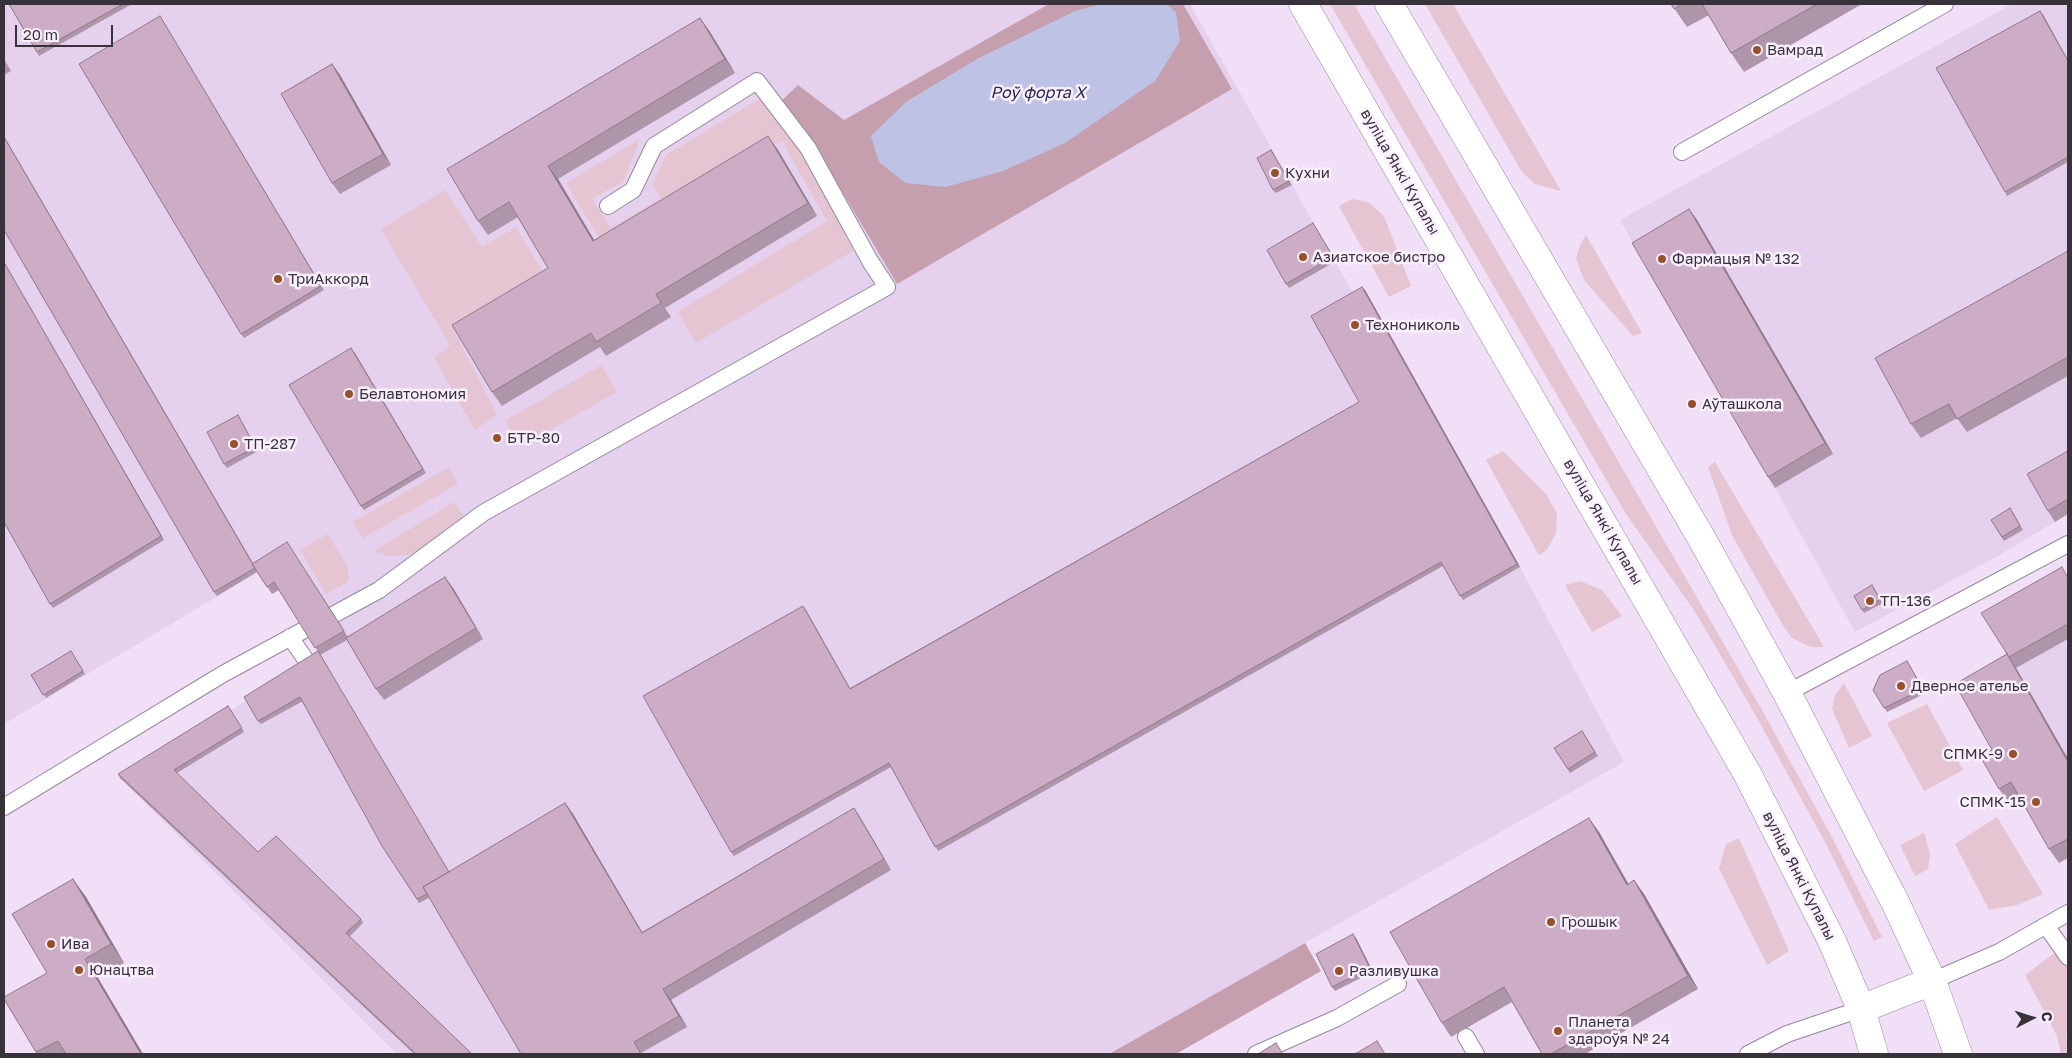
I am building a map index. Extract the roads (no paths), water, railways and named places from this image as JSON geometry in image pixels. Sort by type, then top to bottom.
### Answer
[{"type":"main road","name":"вуліца Янкі Купалы","points":[[1303,4],[1748,775],[1832,941],[1861,1009],[1874,1054]]},
{"type":"main road","points":[[1388,4],[1702,539],[1787,693],[1896,904],[1932,981],[1958,1054]]},
{"type":"main road","points":[[1861,1009],[1932,981]]},
{"type":"lane","points":[[1682,152],[1946,4]]},
{"type":"lane","points":[[333,615],[379,590],[483,513],[887,287],[870,261],[808,148],[756,81],[654,146],[633,190],[608,206]]},
{"type":"lane","points":[[1787,693],[2068,544]]},
{"type":"lane","points":[[4,806],[223,674],[297,633],[308,663]]},
{"type":"lane","points":[[1932,981],[1999,952],[2047,927],[2068,913]]},
{"type":"lane","points":[[2047,927],[2068,957]]},
{"type":"lane","points":[[1256,1054],[1337,1018],[1398,984]]},
{"type":"lane","points":[[1748,1054],[1787,1034],[1861,1009]]},
{"type":"lane","points":[[1466,1037],[1476,1054]]},
{"type":"water","name":"Роў форта X","points":[[1102,4],[1166,4],[1176,12],[1180,41],[1155,81],[1065,143],[1003,171],[946,187],[905,183],[879,162],[871,136],[906,102],[977,59],[1073,12]]},
{"type":"place","name":"Вамрад","points":[[1757,50]]},
{"type":"place","name":"Кухни","points":[[1275,173]]},
{"type":"place","name":"Азиатское бистро","points":[[1303,257]]},
{"type":"place","name":"Фармацыя № 132","points":[[1662,259]]},
{"type":"place","name":"ТриАккорд","points":[[278,279]]},
{"type":"place","name":"Технониколь","points":[[1355,325]]},
{"type":"place","name":"Белавтономия","points":[[349,394]]},
{"type":"place","name":"Аўташкола","points":[[1692,404]]},
{"type":"place","name":"БТР-80","points":[[497,438]]},
{"type":"place","name":"ТП-287","points":[[234,444]]},
{"type":"place","name":"ТП-136","points":[[1870,601]]},
{"type":"place","name":"Дверное ателье","points":[[1901,686]]},
{"type":"place","name":"СПМК-9","points":[[2013,754]]},
{"type":"place","name":"СПМК-15","points":[[2036,802]]},
{"type":"place","name":"Грошык","points":[[1551,922]]},
{"type":"place","name":"Ива","points":[[51,944]]},
{"type":"place","name":"Юнацтва","points":[[79,970]]},
{"type":"place","name":"Разливушка","points":[[1339,971]]},
{"type":"place","name":"Планета здароўя № 24","points":[[1558,1031]]}]
